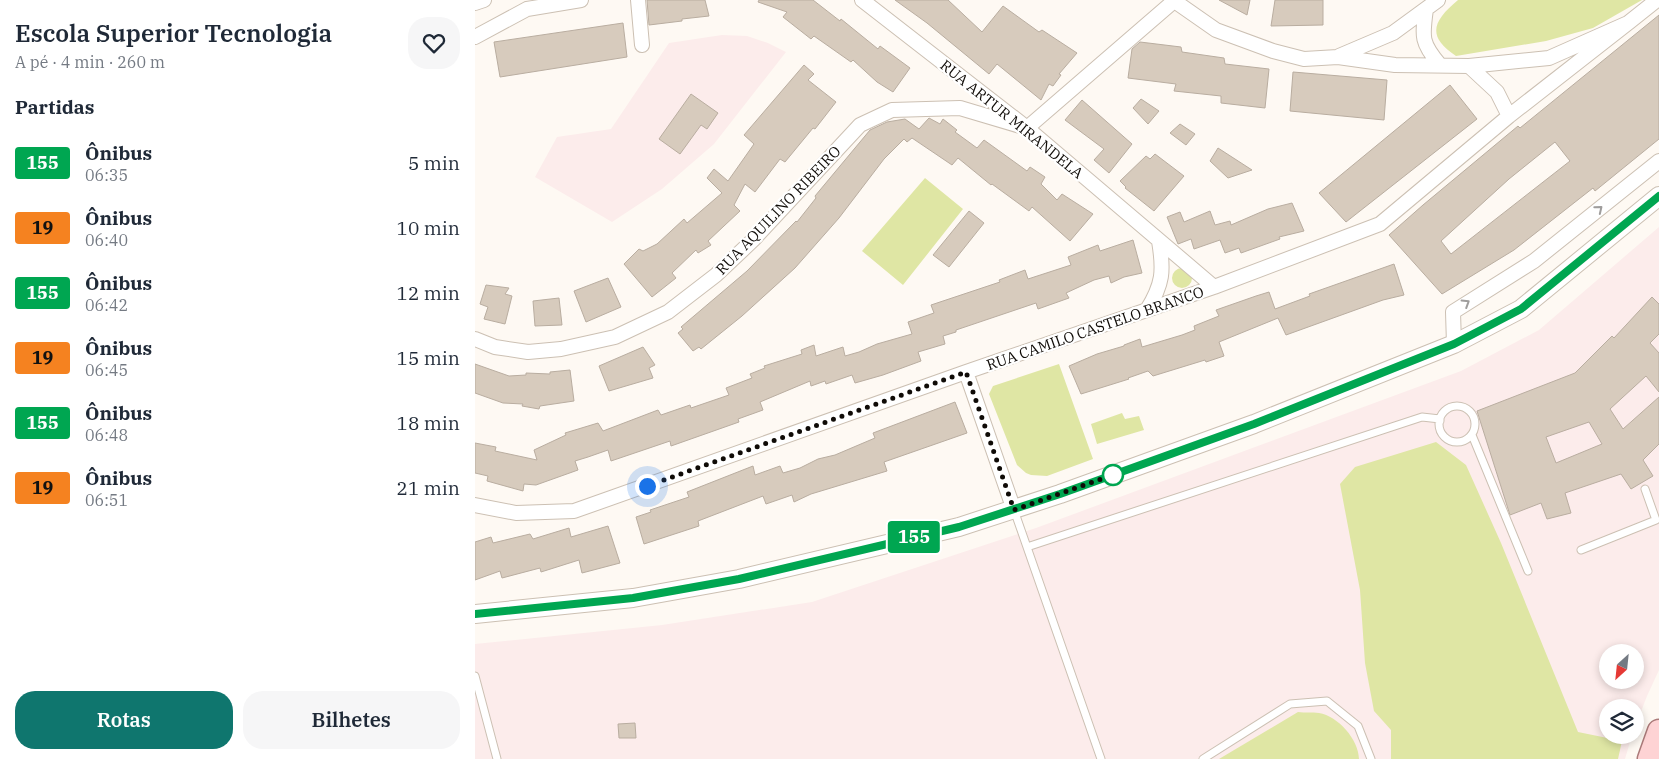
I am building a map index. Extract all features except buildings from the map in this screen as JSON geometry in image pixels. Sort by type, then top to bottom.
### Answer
[{"type":"main road","points":[[1649,759],[1659,732]]},
{"type":"street","points":[[475,3],[484,0]]},
{"type":"street","points":[[475,37],[527,9],[581,0]]},
{"type":"street","points":[[637,0],[642,45]]},
{"type":"street","name":"RUA ARTUR MIRANDELA","points":[[862,0],[1027,128],[1214,287]]},
{"type":"street","points":[[1027,128],[1174,0],[1216,30],[1273,51],[1304,59],[1338,57],[1395,65],[1440,66],[1469,66],[1549,58],[1628,23],[1657,0]]},
{"type":"street","points":[[1338,57],[1393,33],[1438,0]]},
{"type":"street","points":[[1426,9],[1422,33],[1427,51],[1440,66]]},
{"type":"street","name":"RUA CAMILO CASTELO BRANCO","points":[[475,505],[516,513],[574,511],[966,372],[1214,287],[1380,224],[1509,116],[1628,23]]},
{"type":"street","points":[[1469,66],[1497,92],[1509,116]]},
{"type":"street","name":"RUA AQUILINO RIBEIRO","points":[[475,339],[495,347],[529,352],[561,349],[615,337],[668,312],[716,275],[753,240],[860,125],[892,110],[961,108],[1027,128]]},
{"type":"street","points":[[1454,344],[1453,312],[1534,261],[1659,160]]},
{"type":"street","points":[[475,614],[633,598],[739,579],[959,527],[1014,510],[1254,424],[1454,344],[1521,309],[1659,196]]},
{"type":"street","points":[[1147,310],[1157,294],[1163,268],[1159,241]]},
{"type":"street","points":[[966,372],[1014,510]]},
{"type":"lane","points":[[1472,435],[1462,442],[1450,441],[1441,432],[1440,421],[1446,411],[1457,407],[1465,408],[1473,417],[1475,423],[1472,435],[1529,571]]},
{"type":"lane","points":[[1027,547],[1422,417],[1440,421]]},
{"type":"lane","points":[[1581,550],[1656,520],[1645,489]]},
{"type":"lane","points":[[1014,510],[1101,759]]},
{"type":"lane","points":[[475,676],[497,759]]},
{"type":"lane","points":[[1203,759],[1290,704],[1327,701],[1359,726],[1371,759]]},
{"type":"shaded area","points":[[722,35],[747,36],[786,52],[714,144],[662,189],[612,222],[535,177],[557,137],[611,129],[669,43]]},
{"type":"shaded area","points":[[1659,227],[1659,670],[1644,704],[1644,699],[1599,699],[1599,744],[1629,744],[1625,759],[475,759],[475,644],[662,625],[812,602],[1036,528],[1461,371],[1539,330]]},
{"type":"green space","points":[[1458,0],[1642,0],[1593,28],[1546,41],[1456,56],[1440,42],[1436,28],[1443,15]]},
{"type":"green space","points":[[925,178],[963,209],[903,285],[862,251]]},
{"type":"green space","points":[[1182,268],[1189,271],[1192,278],[1189,285],[1182,288],[1175,285],[1172,278],[1175,271]]},
{"type":"green space","points":[[1059,364],[1093,459],[1047,476],[1031,475],[1017,465],[989,394],[993,386]]},
{"type":"green space","points":[[1122,413],[1125,419],[1139,416],[1144,430],[1097,444],[1091,424]]},
{"type":"green space","points":[[1436,442],[1466,465],[1501,543],[1578,732],[1599,736],[1599,744],[1621,744],[1618,759],[1391,759],[1391,730],[1374,711],[1365,663],[1360,590],[1340,484],[1355,467]]},
{"type":"green space","points":[[1298,712],[1326,715],[1340,724],[1355,744],[1359,759],[1219,759]]},
{"type":"bus line","name":"155","points":[[475,614],[633,598],[739,579],[959,527],[1060,494],[1254,424],[1454,344],[1521,309],[1659,196]]},
{"type":"route","points":[[647,486],[966,372],[1014,510],[1113,475]]}]
